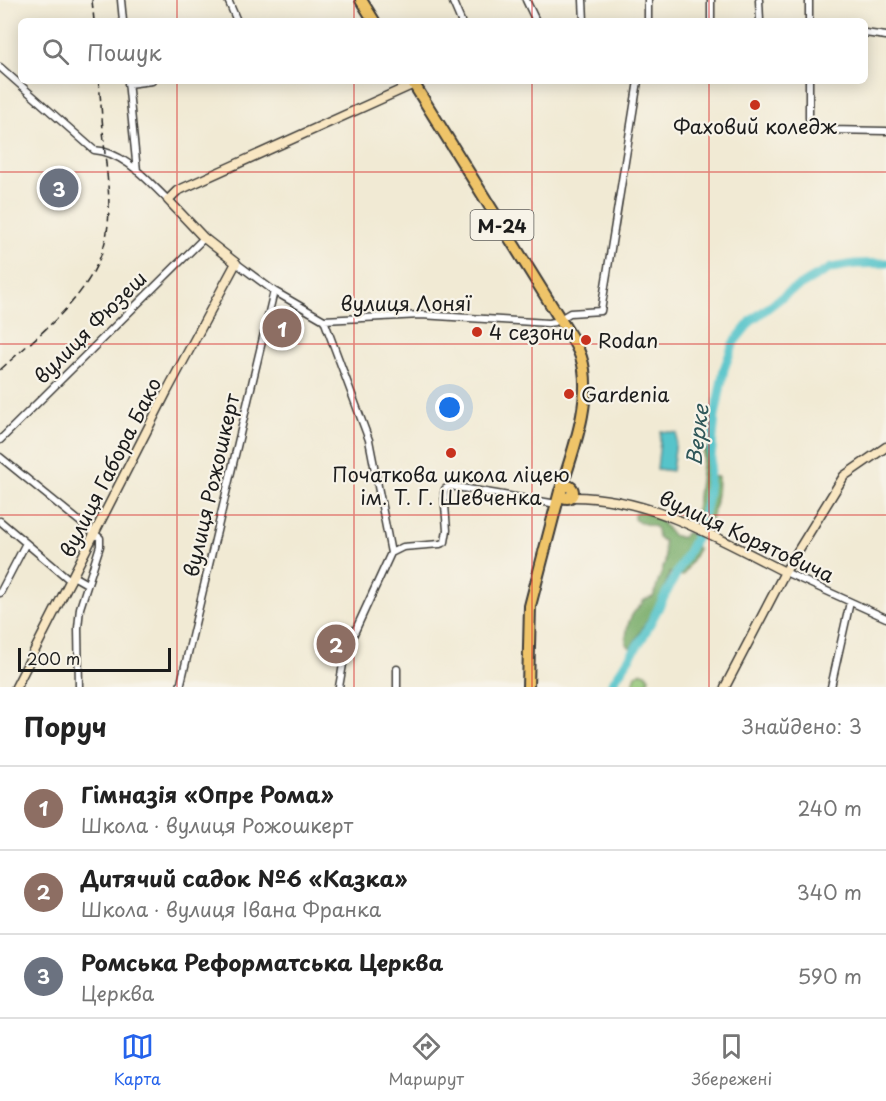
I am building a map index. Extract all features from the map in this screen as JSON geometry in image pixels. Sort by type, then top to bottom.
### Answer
[{"type":"highway","points":[[361,0],[372,18]]},
{"type":"highway","name":"М-24","points":[[417,84],[581,357],[585,379],[584,408],[566,474],[564,497]]},
{"type":"highway","points":[[528,687],[530,606],[564,497]]},
{"type":"street","points":[[121,0],[123,18]]},
{"type":"street","points":[[228,0],[236,18]]},
{"type":"street","points":[[452,0],[460,18]]},
{"type":"street","points":[[526,0],[535,18]]},
{"type":"street","points":[[583,0],[584,18]]},
{"type":"street","points":[[648,0],[648,18]]},
{"type":"street","points":[[711,0],[711,18]]},
{"type":"street","points":[[759,0],[760,18]]},
{"type":"street","points":[[809,0],[809,18]]},
{"type":"street","points":[[868,33],[886,36]]},
{"type":"street","name":"вулиця Лоняї","points":[[0,67],[18,83]]},
{"type":"street","name":"вулиця Лоняї","points":[[19,84],[94,150],[105,151],[124,160],[168,200],[204,238],[236,263],[274,291],[324,320],[421,315],[548,323],[570,313],[601,310],[639,84]]},
{"type":"street","points":[[128,84],[136,171]]},
{"type":"street","points":[[168,200],[177,191],[412,84]]},
{"type":"street","points":[[809,84],[809,118],[814,127],[828,130],[886,131]]},
{"type":"street","name":"вулиця Фюзеш","points":[[0,440],[204,238]]},
{"type":"street","name":"вулиця Габора Бако","points":[[16,687],[167,391],[236,263]]},
{"type":"street","name":"вулиця Рожошкерт","points":[[180,687],[274,291]]},
{"type":"street","points":[[324,320],[369,440],[391,553],[345,653],[339,687]]},
{"type":"street","points":[[725,687],[785,572],[844,476],[886,447]]},
{"type":"street","points":[[0,457],[100,538],[100,546],[80,608],[79,687]]},
{"type":"street","points":[[391,553],[403,548],[445,542],[447,530],[444,493],[445,489],[450,486],[564,497]]},
{"type":"street","name":"вулиця Корятовича","points":[[564,497],[590,496],[662,512],[886,618]]},
{"type":"street","points":[[0,521],[72,578],[87,584]]},
{"type":"street","points":[[0,593],[26,543]]},
{"type":"street","points":[[831,687],[850,602]]},
{"type":"street","points":[[397,669],[397,687]]},
{"type":"green space","points":[[708,448],[707,476],[718,477],[718,484],[714,511],[706,530],[698,526],[695,519],[704,450]]},
{"type":"green space","points":[[645,511],[658,517],[672,535],[682,538],[687,532],[693,535],[693,542],[698,549],[683,576],[670,573],[662,595],[631,648],[626,644],[630,619],[644,600],[653,597],[665,562],[664,541],[658,538],[657,529],[634,519],[634,514]]},
{"type":"green space","points":[[646,673],[649,678],[646,687],[632,687],[636,675]]},
{"type":"water","points":[[661,431],[677,433],[672,471],[657,469]]},
{"type":"waterway","name":"Верке","points":[[610,687],[643,637],[699,531],[707,500],[715,416],[724,369],[734,342],[752,320],[790,291],[831,268],[855,264],[886,263]]},
{"type":"railway","points":[[92,0],[94,18]]},
{"type":"railway","points":[[0,370],[68,306],[87,282],[102,251],[109,205],[99,84]]},
{"type":"place","name":"Фаховий коледж","points":[[755,105]]},
{"type":"place","name":"Ромська Реформатська Церква","points":[[59,188]]},
{"type":"place","name":"Гімназія «Опре Рома»","points":[[282,328]]},
{"type":"place","name":"4 сезони","points":[[477,332]]},
{"type":"place","name":"Rodan","points":[[586,340]]},
{"type":"place","name":"Gardenia","points":[[569,394]]},
{"type":"place","name":"Початкова школа ліцею ім. Т. Г. Шевченка","points":[[451,453]]},
{"type":"place","name":"Дитячий садок №6 «Казка»","points":[[336,644]]}]
